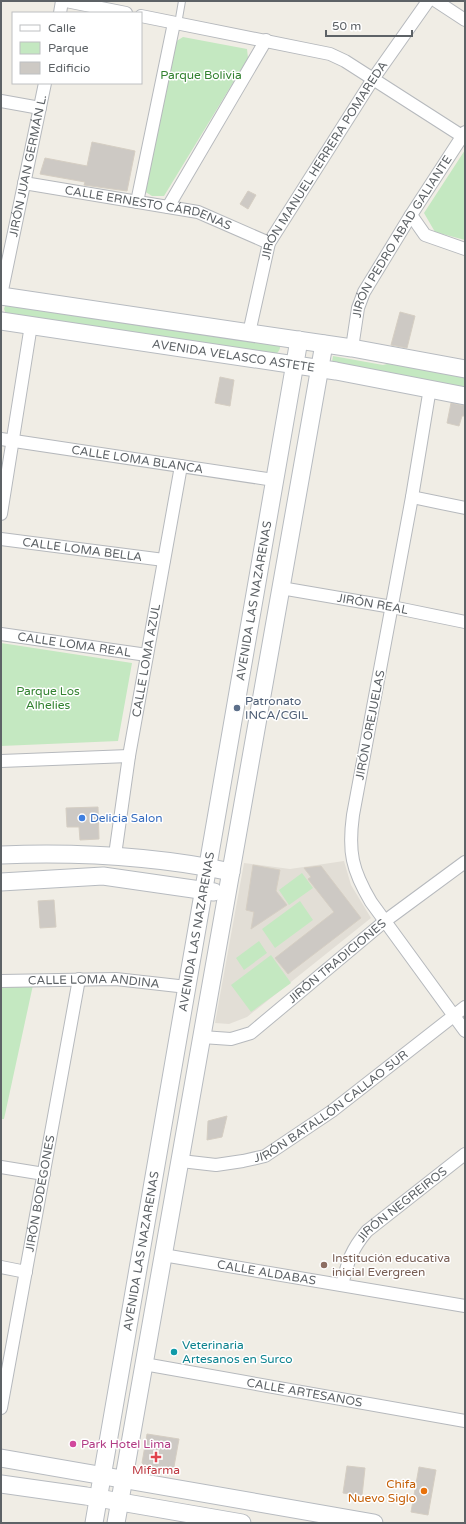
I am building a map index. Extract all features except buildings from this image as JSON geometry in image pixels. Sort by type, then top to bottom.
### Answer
[{"type":"street","points":[[60,12],[62,1]]},
{"type":"street","points":[[66,1],[121,12]]},
{"type":"street","name":"JIRÓN MANUEL HERRERA POMAREDA","points":[[249,333],[269,243],[374,79],[428,1]]},
{"type":"street","points":[[436,1],[465,20]]},
{"type":"street","points":[[142,16],[330,54],[345,61],[464,134]]},
{"type":"street","points":[[137,202],[176,23]]},
{"type":"street","points":[[168,207],[266,40]]},
{"type":"street","name":"JIRÓN JUAN GERMÁN L.","points":[[1,296],[45,84]]},
{"type":"street","points":[[1,101],[40,108]]},
{"type":"street","name":"JIRÓN PEDRO ABAD GALIANTE","points":[[352,348],[361,299],[411,215],[464,134]]},
{"type":"street","name":"CALLE ERNESTO CÁRDENAS","points":[[24,183],[198,212],[269,243]]},
{"type":"street","points":[[411,215],[425,235],[465,249]]},
{"type":"street","name":"AVENIDA VELASCO ASTETE","points":[[1,296],[352,348],[465,369]]},
{"type":"street","name":"AVENIDA VELASCO ASTETE","points":[[1,321],[320,368],[430,388],[465,396]]},
{"type":"street","points":[[1,514],[6,440],[31,325]]},
{"type":"street","name":"AVENIDA LAS NAZARENAS","points":[[94,1523],[299,340]]},
{"type":"street","name":"AVENIDA LAS NAZARENAS","points":[[116,1523],[324,344]]},
{"type":"street","name":"JIRÓN OREJUELAS","points":[[430,388],[412,497],[353,815],[351,853],[361,884],[385,921],[465,1030]]},
{"type":"street","name":"CALLE LOMA BLANCA","points":[[6,440],[274,480]]},
{"type":"street","name":"CALLE LOMA AZUL","points":[[115,855],[129,756],[181,466]]},
{"type":"street","points":[[412,497],[465,508]]},
{"type":"street","name":"CALLE LOMA BELLA","points":[[1,539],[164,560]]},
{"type":"street","name":"JIRÓN REAL","points":[[281,588],[392,607],[465,622]]},
{"type":"street","name":"CALLE LOMA REAL","points":[[1,634],[147,655]]},
{"type":"street","points":[[1,761],[129,756]]},
{"type":"street","points":[[1,855],[42,853],[115,855],[160,860],[231,872]]},
{"type":"street","name":"JIRÓN TRADICIONES","points":[[202,1037],[231,1039],[252,1033],[385,921],[465,862]]},
{"type":"street","points":[[1,882],[103,876],[203,890],[227,895]]},
{"type":"street","name":"JIRÓN BODEGONES","points":[[1,1408],[5,1364],[26,1272],[79,979]]},
{"type":"street","name":"CALLE LOMA ANDINA","points":[[1,981],[116,979],[187,987]]},
{"type":"street","name":"JIRÓN BATALLÓN CALLAO SUR","points":[[181,1161],[216,1165],[265,1156],[332,1111],[465,1007]]},
{"type":"street","name":"JIRÓN NEGREIROS","points":[[342,1286],[348,1260],[357,1243],[367,1230],[465,1154]]},
{"type":"street","points":[[1,1167],[44,1174]]},
{"type":"street","name":"CALLE ALDABAS","points":[[163,1255],[465,1306]]},
{"type":"street","points":[[1,1267],[26,1272]]},
{"type":"street","name":"CALLE ARTESANOS","points":[[144,1364],[465,1421]]},
{"type":"street","points":[[1,1458],[374,1523]]},
{"type":"street","points":[[1,1484],[99,1498],[242,1523]]},
{"type":"lane","points":[[176,23],[182,1]]},
{"type":"shaded area","points":[[344,861],[351,885],[371,918],[247,1017],[229,1024],[215,1023],[244,863],[290,869]]},
{"type":"green space","name":"Parque Bolivia","points":[[183,37],[247,49],[248,58],[164,196],[152,196],[144,191],[175,42]]},
{"type":"green space","points":[[465,150],[465,240],[435,232],[424,213]]},
{"type":"green space","points":[[8,305],[280,344],[280,348],[274,356],[6,314],[4,309],[5,306]]},
{"type":"green space","points":[[333,356],[383,365],[395,362],[465,376],[465,389],[332,362]]},
{"type":"green space","name":"Parque Los Alhelies","points":[[1,643],[132,663],[118,741],[1,746]]},
{"type":"green space","points":[[302,873],[313,888],[289,905],[279,890]]},
{"type":"green space","points":[[300,901],[313,920],[275,948],[262,929]]},
{"type":"green space","points":[[259,941],[267,953],[244,970],[236,958]]},
{"type":"green space","points":[[271,955],[291,983],[251,1012],[231,985]]},
{"type":"green space","points":[[1,985],[33,985],[4,1119],[1,1119]]},
{"type":"place","name":"Patronato INCA/CGIL","points":[[237,708]]},
{"type":"place","name":"Delicia Salon","points":[[82,818]]},
{"type":"place","name":"Institución educativa inicial Evergreen","points":[[324,1265]]},
{"type":"place","name":"Veterinaria Artesanos en Surco","points":[[174,1352]]},
{"type":"place","name":"Park Hotel Lima","points":[[73,1444]]},
{"type":"place","name":"Mifarma","points":[[156,1457]]},
{"type":"place","name":"Chifa Nuevo Siglo","points":[[424,1491]]}]
